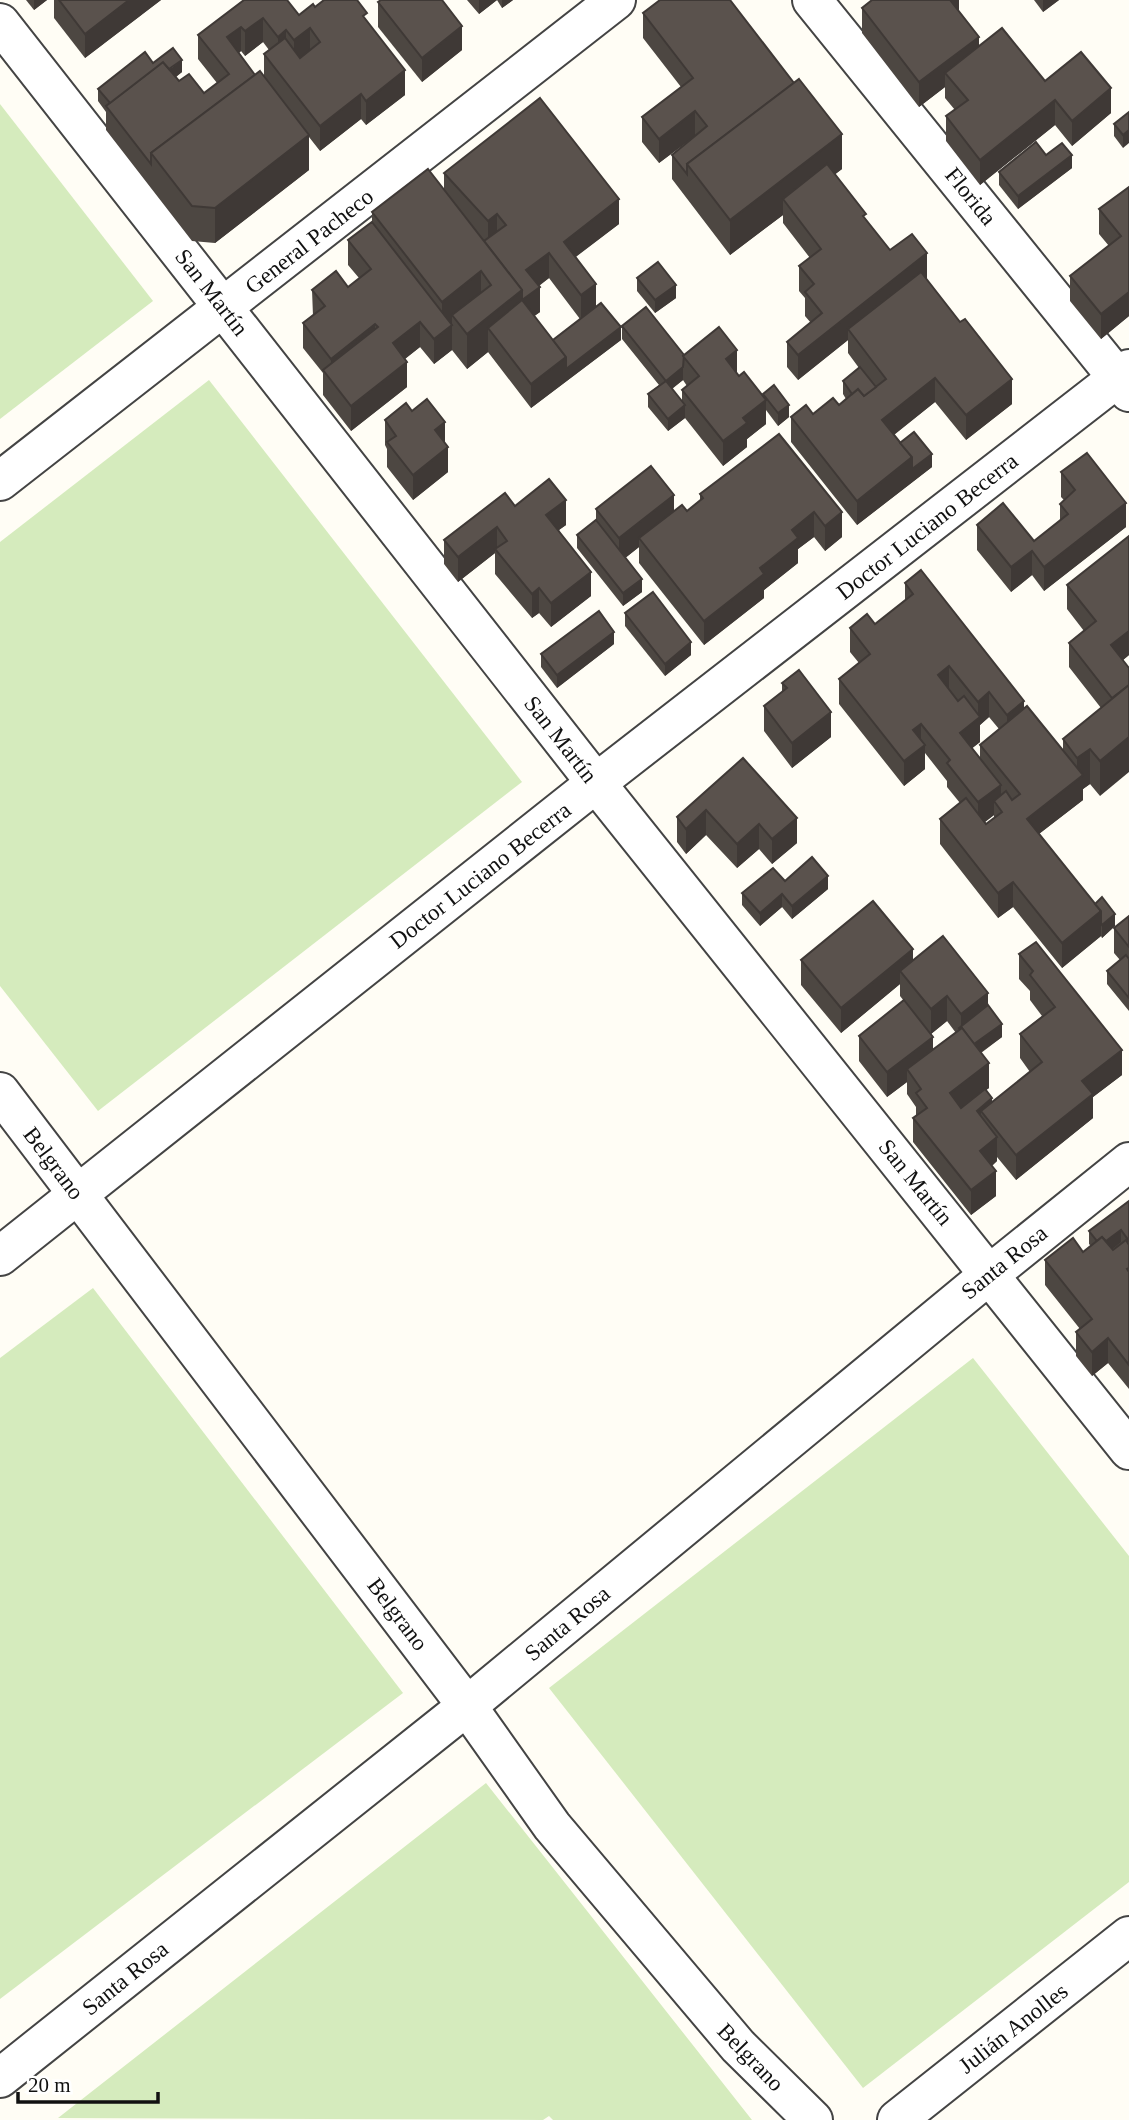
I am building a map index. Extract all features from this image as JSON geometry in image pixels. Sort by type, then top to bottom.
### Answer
[{"type":"street","name":"General Pacheco","points":[[0,481],[616,0]]},
{"type":"street","name":"Florida","points":[[812,0],[1125,379]]},
{"type":"street","name":"San Martín","points":[[0,23],[596,783],[1129,1450]]},
{"type":"street","name":"Doctor Luciano Becerra","points":[[0,1256],[596,783],[1125,379]]},
{"type":"street","name":"Belgrano","points":[[0,1093],[467,1706],[552,1826],[738,2046],[813,2120]]},
{"type":"street","name":"Santa Rosa","points":[[0,2078],[467,1706],[1129,1162]]},
{"type":"street","name":"Julián Anolles","points":[[897,2120],[1129,1936]]},
{"type":"green space","points":[[0,104],[153,301],[0,419]]},
{"type":"green space","points":[[209,380],[522,782],[98,1111],[0,986],[0,542]]},
{"type":"green space","points":[[93,1288],[403,1693],[0,1999],[0,1358]]},
{"type":"green space","points":[[973,1358],[1129,1556],[1129,1882],[863,2088],[549,1688]]},
{"type":"green space","points":[[486,1783],[752,2120],[553,2120],[549,2116],[543,2120],[58,2118]]},
{"type":"building","points":[[59,0],[129,0],[85,34]]},
{"type":"building","points":[[244,0],[287,0],[299,15],[313,4],[315,7],[324,0],[357,0],[367,13],[363,16],[405,70],[366,101],[361,94],[320,126],[264,54],[285,38],[300,58],[320,42],[310,28],[294,40],[286,30],[278,37],[263,18],[245,31],[241,27],[227,37],[255,75],[151,153],[151,164],[106,106],[163,62],[179,81],[189,74],[204,93],[229,74],[198,35]]},
{"type":"building","points":[[442,0],[462,26],[422,58],[378,2]]},
{"type":"building","points":[[660,0],[730,0],[794,83],[687,164],[687,174],[672,155],[707,126],[695,111],[659,139],[642,117],[693,78],[643,13]]},
{"type":"building","points":[[872,0],[950,0],[979,37],[919,82],[862,8]]},
{"type":"building","points":[[1002,28],[1045,81],[1081,52],[1111,88],[1072,121],[1055,100],[980,160],[946,116],[968,100],[945,73]]},
{"type":"building","points":[[173,48],[182,60],[169,69],[163,62],[110,103],[98,89],[145,52],[153,63]]},
{"type":"building","points":[[260,71],[309,135],[215,208],[192,206],[151,153]]},
{"type":"building","points":[[799,79],[842,134],[730,220],[687,164]]},
{"type":"building","points":[[540,98],[619,199],[564,242],[596,284],[581,295],[549,253],[526,270],[540,287],[522,300],[522,290],[484,241],[506,225],[497,214],[488,221],[444,173]]},
{"type":"building","points":[[1129,112],[1129,130],[1123,135],[1114,124]]},
{"type":"building","points":[[1036,142],[1046,155],[1062,143],[1072,155],[1018,196],[999,172]]},
{"type":"building","points":[[827,164],[890,250],[912,234],[927,253],[798,355],[787,342],[822,313],[805,292],[814,284],[799,266],[821,249],[783,199]]},
{"type":"building","points":[[428,169],[522,290],[467,334],[452,315],[491,285],[481,271],[442,302],[372,212]]},
{"type":"building","points":[[1129,187],[1129,292],[1101,314],[1070,276],[1121,236],[1099,209]]},
{"type":"building","points":[[372,222],[452,325],[434,339],[420,322],[393,343],[407,362],[351,406],[323,370],[378,327],[375,324],[331,359],[303,323],[325,306],[312,290],[336,271],[348,287],[371,269],[348,240]]},
{"type":"building","points":[[658,262],[676,285],[655,300],[637,278]]},
{"type":"building","points":[[921,272],[960,322],[965,319],[1012,379],[966,415],[935,378],[882,420],[912,457],[857,501],[791,417],[806,405],[813,414],[833,398],[839,405],[858,389],[864,396],[886,379],[848,329]]},
{"type":"building","points":[[522,300],[566,357],[531,384],[488,328]]},
{"type":"building","points":[[601,303],[621,327],[566,369],[566,357],[553,340]]},
{"type":"building","points":[[646,307],[684,355],[683,367],[666,381],[622,326]]},
{"type":"building","points":[[719,327],[737,350],[726,359],[739,376],[744,372],[766,400],[743,418],[747,423],[723,441],[682,390],[699,376],[683,356]]},
{"type":"building","points":[[860,367],[876,387],[864,396],[858,389],[852,394],[843,381]]},
{"type":"building","points":[[666,381],[685,405],[668,419],[648,394]]},
{"type":"building","points":[[774,385],[789,405],[778,413],[763,394]]},
{"type":"building","points":[[427,399],[445,422],[435,430],[448,447],[413,475],[387,442],[396,436],[385,420],[406,403],[412,411]]},
{"type":"building","points":[[914,432],[932,454],[912,469],[912,457],[900,443]]},
{"type":"building","points":[[779,434],[842,512],[825,526],[814,512],[792,530],[798,538],[760,568],[764,574],[704,621],[639,538],[682,505],[687,511],[703,498],[700,494]]},
{"type":"building","points":[[1087,453],[1126,503],[1044,567],[1032,551],[1011,567],[977,525],[1003,503],[1034,541],[1068,514],[1060,504],[1075,490],[1061,472]]},
{"type":"building","points":[[651,466],[674,495],[619,538],[596,509]]},
{"type":"building","points":[[549,479],[566,500],[546,515],[591,572],[551,603],[539,588],[532,594],[495,549],[507,541],[497,527],[458,557],[444,540],[505,493],[515,506]]},
{"type":"building","points":[[596,520],[642,579],[623,593],[577,535]]},
{"type":"building","points":[[1129,536],[1129,631],[1111,645],[1129,668],[1129,685],[1112,698],[1069,643],[1096,621],[1067,585]]},
{"type":"building","points":[[921,570],[1024,701],[1007,715],[989,692],[978,702],[949,666],[938,675],[958,701],[964,696],[980,717],[960,733],[1001,785],[978,802],[947,763],[950,760],[921,724],[913,730],[925,745],[904,761],[839,679],[870,654],[850,628],[867,614],[875,624],[913,594],[905,583]]},
{"type":"building","points":[[653,592],[691,642],[665,664],[625,613]]},
{"type":"building","points":[[599,611],[614,632],[557,675],[541,654]]},
{"type":"building","points":[[799,670],[831,712],[792,743],[764,706],[787,688],[782,683]]},
{"type":"building","points":[[1129,685],[1129,737],[1100,761],[1090,749],[1077,758],[1063,739]]},
{"type":"building","points":[[1027,706],[1083,775],[1027,819],[1101,911],[1062,943],[1013,882],[998,893],[940,819],[966,798],[986,824],[1002,812],[994,801],[1006,791],[1012,800],[1020,794],[980,745]]},
{"type":"building","points":[[743,758],[797,818],[772,839],[759,824],[737,844],[706,810],[686,829],[677,817]]},
{"type":"building","points":[[812,857],[828,876],[792,906],[782,894],[760,913],[742,893],[773,868],[785,881]]},
{"type":"building","points":[[1102,897],[1115,914],[1102,925],[1101,911],[1095,904]]},
{"type":"building","points":[[873,901],[913,949],[841,1008],[801,960]]},
{"type":"building","points":[[1129,916],[1129,947],[1114,928]]},
{"type":"building","points":[[943,936],[988,993],[961,1014],[947,996],[931,1009],[900,971]]},
{"type":"building","points":[[1036,942],[1122,1050],[1082,1081],[1093,1094],[1016,1155],[981,1111],[1042,1062],[1020,1034],[1055,1007],[1030,975],[1033,971],[1019,954]]},
{"type":"building","points":[[1126,955],[1129,959],[1129,998],[1107,971]]},
{"type":"building","points":[[904,1000],[933,1037],[887,1072],[859,1036]]},
{"type":"building","points":[[988,1005],[1002,1024],[974,1044],[962,1028],[959,1028]]},
{"type":"building","points":[[962,1028],[989,1063],[950,1093],[961,1108],[985,1089],[992,1098],[977,1111],[997,1137],[980,1151],[996,1171],[971,1190],[913,1118],[927,1108],[916,1093],[921,1089],[907,1069]]},
{"type":"building","points":[[1129,1201],[1129,1241],[1121,1230],[1106,1241],[1102,1237],[1097,1241],[1089,1231]]},
{"type":"building","points":[[1102,1237],[1113,1250],[1126,1240],[1129,1245],[1129,1365],[1108,1338],[1092,1352],[1076,1332],[1092,1319],[1045,1260],[1073,1238],[1083,1252]]}]
